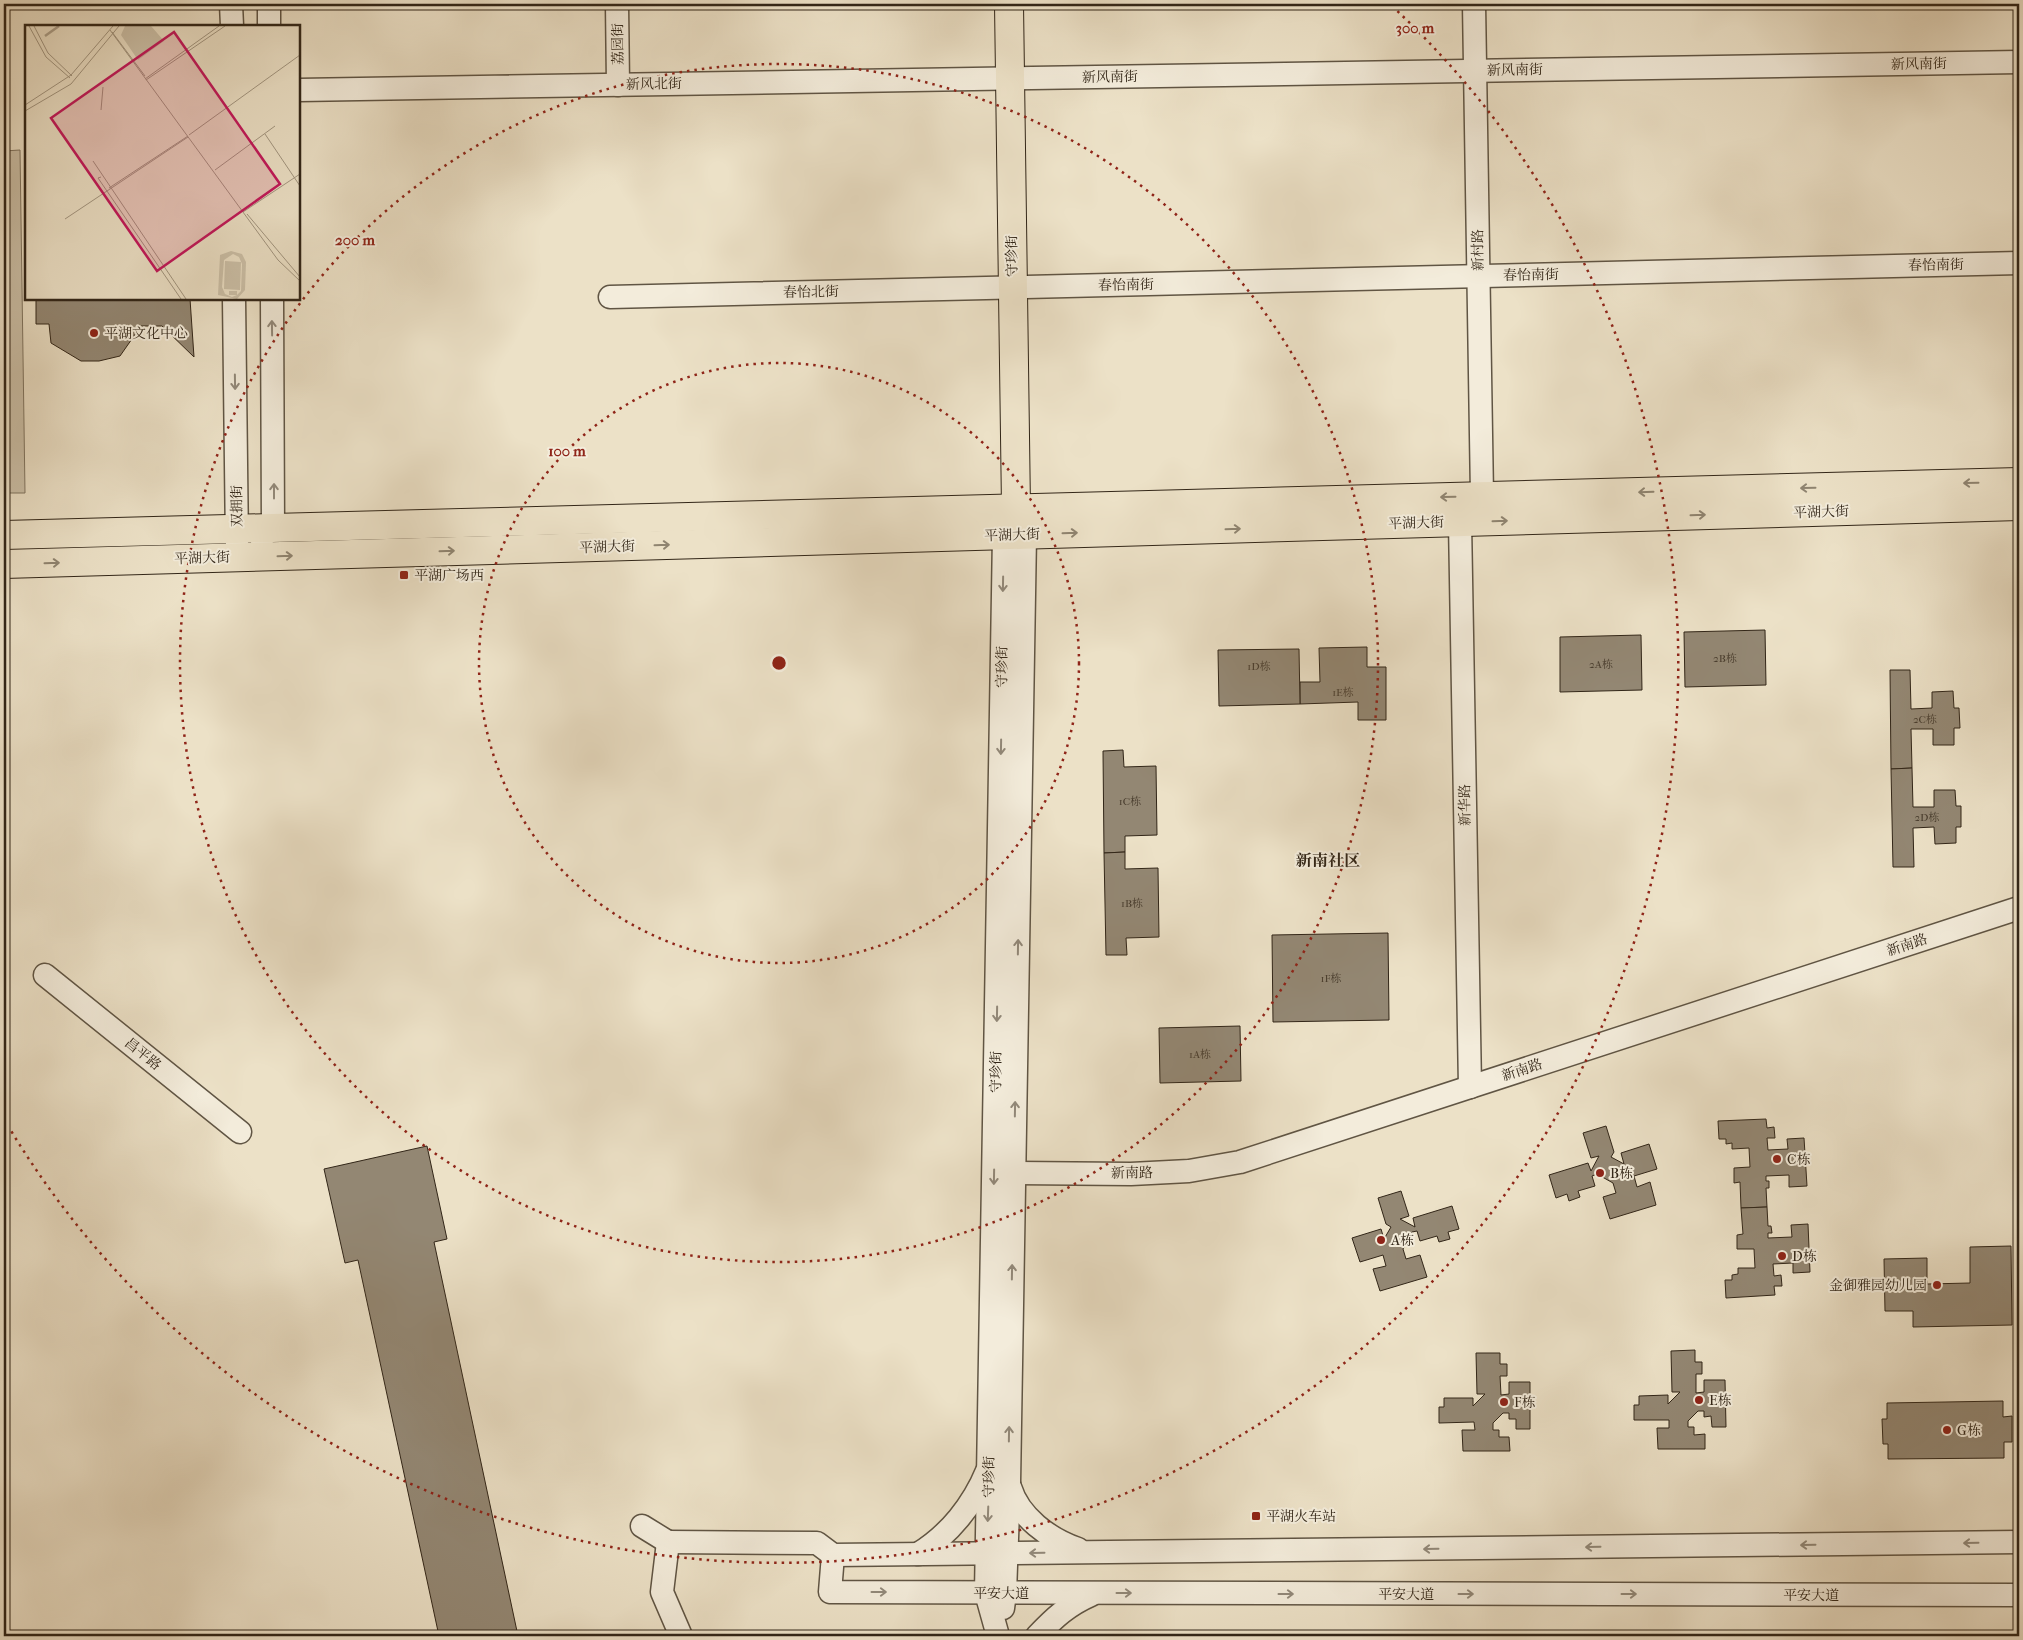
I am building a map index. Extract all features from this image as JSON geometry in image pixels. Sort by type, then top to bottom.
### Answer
[{"type":"main road","name":"守珍街","points":[[1009,4],[1016,508]]},
{"type":"main road","name":"平湖大街","points":[[4,535],[2019,482]]},
{"type":"main road","name":"平湖大街","points":[[4,564],[2019,506]]},
{"type":"street","points":[[231,4],[232,25]]},
{"type":"street","points":[[269,4],[269,25]]},
{"type":"street","name":"荔园街","points":[[617,4],[618,85]]},
{"type":"street","name":"新村路","points":[[1474,4],[1482,496]]},
{"type":"street","name":"新风南街","points":[[1010,78],[2019,62]]},
{"type":"street","name":"新风北街","points":[[300,90],[1010,78]]},
{"type":"street","name":"春怡南街","points":[[1013,287],[2019,263]]},
{"type":"street","name":"春怡北街","points":[[610,297],[1013,287]]},
{"type":"street","name":"双拥街","points":[[234,300],[237,557]]},
{"type":"street","points":[[272,300],[273,528]]},
{"type":"street","name":"守珍街","points":[[998,1636],[997,1553],[989,1466],[1016,508]]},
{"type":"street","name":"新华路","points":[[1460,522],[1470,1087]]},
{"type":"street","name":"双拥街","points":[[237,557],[273,528]]},
{"type":"street","name":"守珍街","points":[[997,1553],[1008,1483],[1014,1173],[1015,535]]},
{"type":"street","name":"新南路","points":[[1014,1173],[1131,1174],[1189,1172],[1240,1162],[2019,908]]},
{"type":"street","name":"昌平路","points":[[45,975],[240,1132]]},
{"type":"street","points":[[918,1554],[935,1543],[958,1519],[982,1484],[989,1466]]},
{"type":"street","points":[[1008,1483],[1013,1499],[1034,1523],[1052,1537],[1086,1552]]},
{"type":"street","points":[[642,1526],[668,1542],[817,1544],[834,1555],[2019,1542]]},
{"type":"street","points":[[668,1542],[662,1592],[681,1636]]},
{"type":"street","name":"平安大道","points":[[834,1555],[830,1592],[2019,1595]]},
{"type":"street","points":[[1037,1636],[1072,1603],[1096,1593]]},
{"type":"shaded area","points":[[20,150],[25,493],[4,493],[4,151]]},
{"type":"building","name":"平湖文化中心","points":[[36,300],[190,300],[194,357],[162,326],[141,326],[120,356],[99,361],[81,361],[51,343],[49,324],[36,324]]},
{"type":"building","points":[[1765,630],[1766,685],[1685,687],[1684,632]]},
{"type":"building","points":[[1641,635],[1642,690],[1560,692],[1560,637]]},
{"type":"building","points":[[1367,647],[1367,667],[1386,667],[1386,720],[1358,720],[1358,702],[1300,704],[1300,682],[1320,682],[1319,648]]},
{"type":"building","points":[[1299,649],[1300,704],[1219,706],[1218,650]]},
{"type":"building","points":[[1890,670],[1910,670],[1911,709],[1932,708],[1932,692],[1953,691],[1954,708],[1959,708],[1960,728],[1954,728],[1954,745],[1933,745],[1933,729],[1911,729],[1912,768],[1891,769]]},
{"type":"building","points":[[1123,750],[1124,767],[1156,766],[1157,835],[1125,836],[1125,852],[1104,853],[1103,751]]},
{"type":"building","points":[[1912,768],[1913,807],[1934,807],[1934,790],[1955,790],[1956,806],[1961,806],[1961,827],[1956,827],[1956,843],[1935,844],[1934,827],[1913,828],[1914,867],[1893,867],[1891,769]]},
{"type":"building","points":[[1125,852],[1125,869],[1158,868],[1159,937],[1126,938],[1127,955],[1106,955],[1104,853]]},
{"type":"building","points":[[1388,933],[1389,1020],[1273,1022],[1272,935]]},
{"type":"building","points":[[1240,1026],[1241,1081],[1160,1083],[1159,1028]]},
{"type":"building","name":"C栋","points":[[1766,1119],[1767,1128],[1774,1127],[1775,1138],[1767,1138],[1768,1150],[1788,1149],[1787,1139],[1804,1138],[1807,1186],[1789,1187],[1789,1175],[1766,1176],[1766,1181],[1769,1181],[1769,1188],[1766,1188],[1767,1207],[1741,1208],[1740,1182],[1734,1183],[1734,1168],[1750,1167],[1749,1148],[1732,1149],[1732,1143],[1726,1144],[1726,1139],[1719,1139],[1718,1121]]},
{"type":"building","name":"B栋","points":[[1606,1126],[1614,1152],[1611,1157],[1624,1164],[1621,1153],[1649,1144],[1657,1169],[1634,1176],[1637,1187],[1650,1182],[1656,1205],[1610,1219],[1603,1197],[1616,1193],[1613,1183],[1597,1174],[1592,1176],[1595,1186],[1578,1191],[1580,1197],[1569,1201],[1567,1194],[1556,1198],[1549,1175],[1588,1163],[1591,1171],[1599,1156],[1591,1158],[1583,1133]]},
{"type":"building","points":[[427,1146],[447,1239],[434,1242],[518,1636],[439,1636],[358,1260],[345,1263],[324,1169]]},
{"type":"building","name":"A栋","points":[[1401,1191],[1409,1216],[1400,1219],[1415,1227],[1413,1218],[1452,1206],[1459,1229],[1448,1232],[1450,1239],[1439,1242],[1437,1236],[1420,1241],[1417,1231],[1412,1232],[1403,1249],[1406,1259],[1420,1255],[1427,1277],[1380,1291],[1373,1269],[1386,1266],[1383,1255],[1360,1262],[1352,1238],[1381,1229],[1384,1239],[1391,1227],[1386,1224],[1378,1198]]},
{"type":"building","name":"D栋","points":[[1767,1207],[1768,1226],[1771,1226],[1772,1233],[1768,1233],[1768,1238],[1792,1237],[1791,1225],[1808,1224],[1810,1272],[1793,1273],[1793,1263],[1773,1264],[1774,1276],[1781,1275],[1782,1286],[1774,1286],[1775,1295],[1726,1298],[1725,1280],[1732,1280],[1732,1275],[1738,1274],[1738,1268],[1755,1268],[1754,1249],[1737,1249],[1737,1235],[1743,1234],[1741,1208]]},
{"type":"building","points":[[2011,1246],[2012,1325],[1913,1327],[1913,1311],[1885,1311],[1884,1259],[1927,1258],[1927,1284],[1970,1283],[1970,1247]]},
{"type":"building","name":"E栋","points":[[1695,1350],[1695,1362],[1702,1362],[1702,1374],[1696,1374],[1696,1393],[1704,1392],[1704,1380],[1725,1380],[1726,1427],[1712,1427],[1711,1416],[1704,1417],[1704,1411],[1698,1411],[1688,1421],[1688,1427],[1694,1427],[1694,1435],[1705,1434],[1705,1449],[1658,1449],[1657,1428],[1669,1428],[1669,1420],[1634,1420],[1634,1405],[1639,1405],[1639,1396],[1668,1395],[1668,1404],[1680,1392],[1672,1392],[1671,1351]]},
{"type":"building","name":"F栋","points":[[1476,1353],[1500,1353],[1500,1364],[1507,1364],[1507,1376],[1500,1376],[1501,1395],[1509,1394],[1509,1382],[1530,1382],[1530,1429],[1516,1429],[1516,1419],[1509,1419],[1509,1413],[1503,1413],[1493,1423],[1493,1430],[1499,1430],[1499,1437],[1509,1437],[1510,1451],[1463,1451],[1462,1430],[1475,1430],[1474,1422],[1439,1423],[1439,1407],[1444,1407],[1444,1398],[1473,1398],[1473,1406],[1485,1394],[1477,1394]]},
{"type":"building","name":"G栋","points":[[2003,1401],[2003,1417],[2012,1416],[2012,1442],[2004,1442],[2004,1458],[1888,1459],[1888,1444],[1883,1444],[1882,1419],[1887,1419],[1887,1403]]},
{"type":"place","name":"平湖文化中心","points":[[94,333]]},
{"type":"place","name":"平湖广场西","points":[[404,575]]},
{"type":"place","name":"C栋","points":[[1777,1159]]},
{"type":"place","name":"B栋","points":[[1600,1173]]},
{"type":"place","name":"A栋","points":[[1381,1240]]},
{"type":"place","name":"D栋","points":[[1782,1256]]},
{"type":"place","name":"金御雅园幼儿园","points":[[1937,1285]]},
{"type":"place","name":"E栋","points":[[1699,1400]]},
{"type":"place","name":"F栋","points":[[1504,1402]]},
{"type":"place","name":"G栋","points":[[1947,1430]]},
{"type":"place","name":"平湖火车站","points":[[1256,1516]]},
{"type":"district","name":"新南社区","points":[[1328,860]]}]
